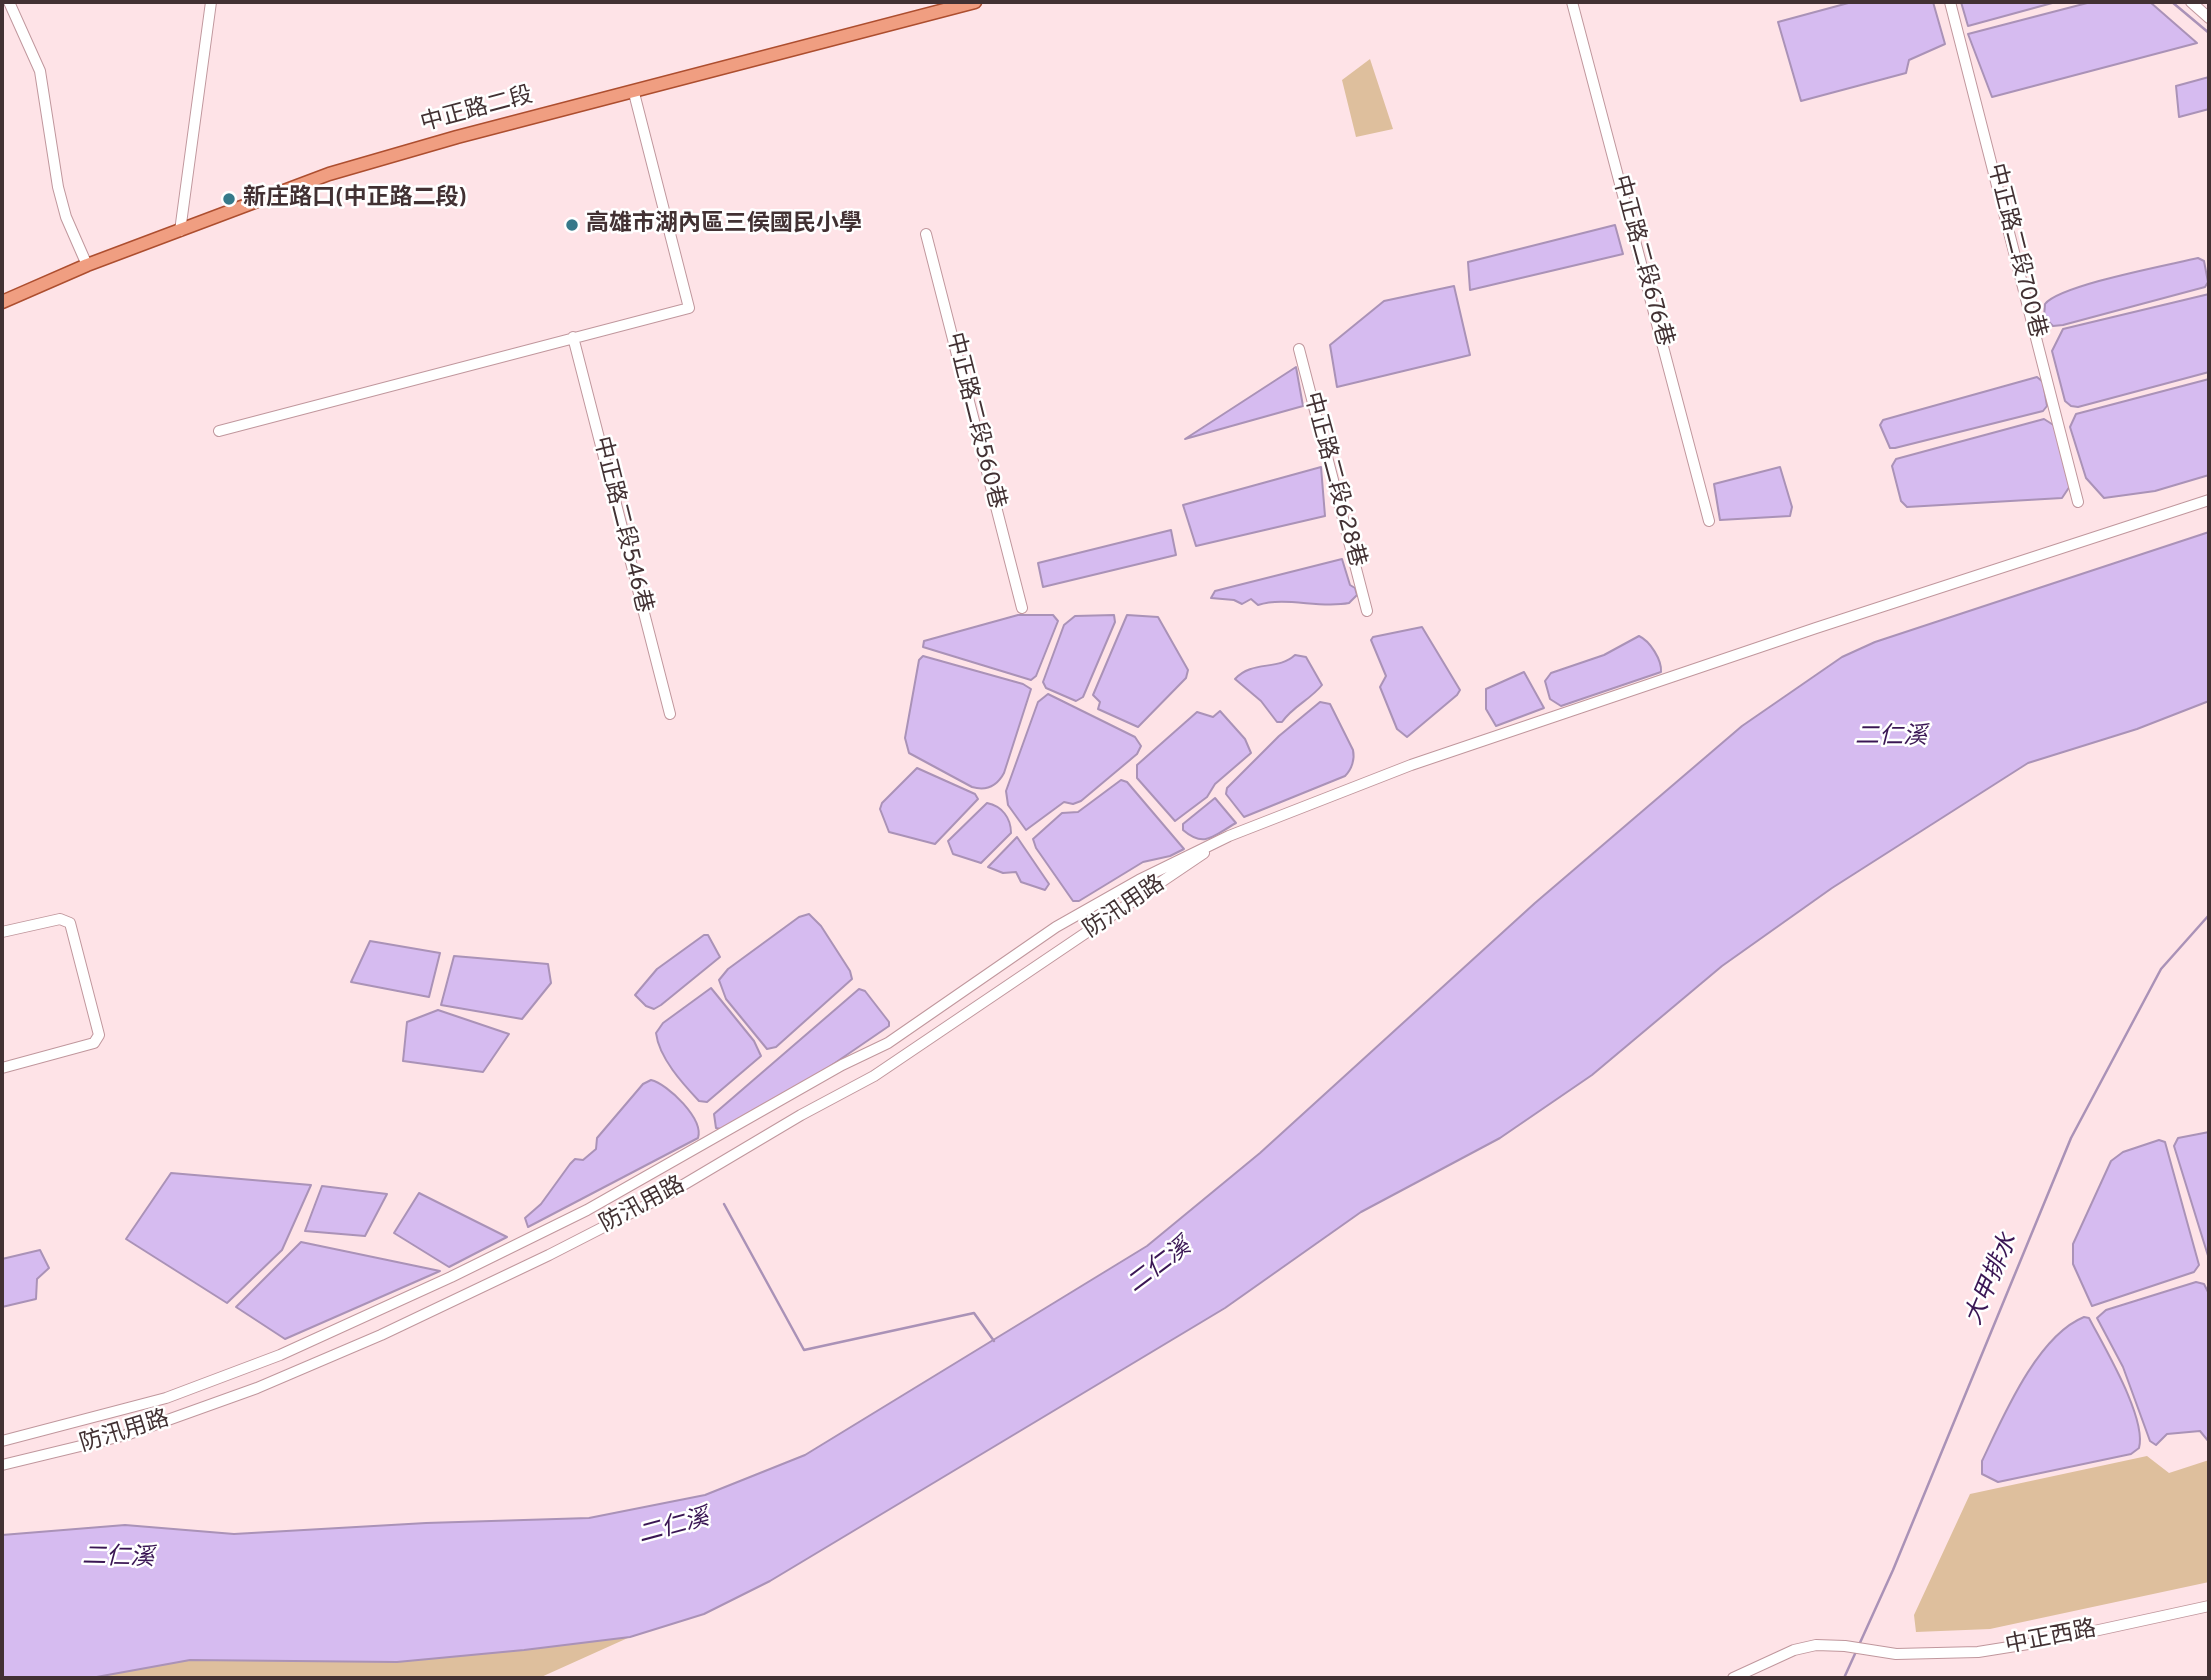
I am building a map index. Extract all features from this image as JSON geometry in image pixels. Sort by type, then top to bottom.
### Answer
[{"type":"main road","name":"中正路二段","points":[[2,302],[87,265],[329,174],[457,137],[975,2]]},
{"type":"street","points":[[9,2],[40,71],[58,187],[66,217],[87,265]]},
{"type":"street","points":[[180,231],[211,2]]},
{"type":"street","name":"中正路二段676巷","points":[[1572,2],[1709,521]]},
{"type":"street","name":"中正路二段700巷","points":[[1950,2],[2078,502]]},
{"type":"street","points":[[2191,2],[2209,18]]},
{"type":"street","points":[[219,430],[689,308],[634,93]]},
{"type":"street","name":"中正路二段560巷","points":[[926,234],[1022,608]]},
{"type":"street","name":"中正路二段546巷","points":[[573,337],[670,714]]},
{"type":"street","name":"中正路二段628巷","points":[[1299,349],[1367,611]]},
{"type":"street","points":[[2,1441],[117,1413],[267,1360],[525,1240],[695,1150],[842,1065],[888,1043],[1056,927],[1139,880],[1229,836],[1411,765],[1816,628],[2209,500]]},
{"type":"street","name":"防汛用路","points":[[2,1465],[126,1435],[257,1388],[381,1335],[583,1238],[668,1194],[801,1115],[874,1076],[1229,836]]},
{"type":"street","points":[[2,932],[66,919],[70,923],[99,1035],[94,1043],[2,1068]]},
{"type":"street","name":"中正西路","points":[[1733,1678],[1806,1647],[1852,1647],[1891,1654],[1999,1650],[2209,1605]]},
{"type":"shaded area","points":[[1370,59],[1393,129],[1356,137],[1342,80]]},
{"type":"shaded area","points":[[2147,1456],[2169,1473],[2209,1460],[2209,1582],[1990,1629],[1916,1632],[1914,1615],[1970,1494]]},
{"type":"shaded area","points":[[630,1637],[539,1678],[91,1678],[190,1660],[397,1662]]},
{"type":"water","points":[[1852,2],[1933,2],[1945,44],[1909,60],[1906,73],[1801,101],[1778,22]]},
{"type":"water","points":[[1961,2],[2056,2],[1968,26]]},
{"type":"water","points":[[2091,2],[2150,2],[2197,43],[1992,97],[1968,34]]},
{"type":"water","points":[[2209,77],[2209,109],[2179,117],[2176,86]]},
{"type":"water","points":[[1615,225],[1623,254],[1470,290],[1468,262]]},
{"type":"water","points":[[2198,258],[2204,261],[2208,282],[2205,287],[2063,325],[2053,326],[2044,317],[2045,304],[2071,290],[2116,276]]},
{"type":"water","points":[[1454,286],[1470,355],[1337,387],[1330,345],[1384,301]]},
{"type":"water","points":[[2209,294],[2209,372],[2078,407],[2065,401],[2052,351],[2063,329]]},
{"type":"water","points":[[1296,367],[1303,406],[1185,439]]},
{"type":"water","points":[[2037,377],[2043,382],[2047,406],[2043,411],[1895,448],[1890,448],[1880,425],[1883,420]]},
{"type":"water","points":[[2209,379],[2209,475],[2155,491],[2104,498],[2086,478],[2070,427],[2076,414]]},
{"type":"water","points":[[2044,419],[2055,426],[2070,486],[2062,498],[1907,507],[1901,501],[1892,466],[1896,459]]},
{"type":"water","points":[[1321,467],[1325,516],[1196,546],[1183,505]]},
{"type":"water","points":[[1780,467],[1792,507],[1790,516],[1720,520],[1714,484]]},
{"type":"water","points":[[1171,530],[1176,555],[1043,587],[1038,563]]},
{"type":"water","name":"二仁溪","points":[[2209,532],[2209,701],[2137,729],[2028,763],[1832,888],[1722,966],[1592,1075],[1500,1138],[1361,1212],[1225,1308],[770,1581],[704,1614],[630,1637],[397,1662],[190,1660],[91,1678],[2,1677],[2,1535],[125,1525],[234,1534],[426,1523],[589,1518],[705,1495],[805,1455],[1147,1246],[1260,1153],[1535,903],[1742,726],[1842,657],[1875,642]]},
{"type":"water","points":[[1342,559],[1350,585],[1355,588],[1357,595],[1349,603],[1326,605],[1280,602],[1258,605],[1251,599],[1242,604],[1234,600],[1211,598],[1215,591]]},
{"type":"water","points":[[1018,615],[1053,615],[1058,621],[1036,676],[1031,680],[923,647],[924,641]]},
{"type":"water","points":[[1114,615],[1115,622],[1083,697],[1076,701],[1046,688],[1043,682],[1064,625],[1075,616]]},
{"type":"water","points":[[1127,615],[1158,617],[1188,670],[1186,678],[1138,727],[1098,709],[1100,702],[1093,695]]},
{"type":"water","points":[[1422,627],[1460,690],[1407,737],[1397,729],[1380,687],[1386,676],[1371,640],[1373,637]]},
{"type":"water","points":[[1639,636],[1654,651],[1660,662],[1661,672],[1561,706],[1550,699],[1545,681],[1551,673],[1604,655]]},
{"type":"water","points":[[1295,655],[1306,657],[1322,685],[1282,722],[1277,722],[1261,701],[1235,679],[1249,669],[1281,663]]},
{"type":"water","points":[[923,656],[1023,684],[1031,689],[1004,773],[991,786],[972,787],[909,753],[905,738],[919,660]]},
{"type":"water","points":[[1524,672],[1544,708],[1496,726],[1486,709],[1486,689]]},
{"type":"water","points":[[1048,694],[1135,737],[1141,746],[1137,754],[1081,801],[1073,804],[1064,802],[1026,830],[1008,805],[1006,791],[1038,702]]},
{"type":"water","points":[[1320,702],[1330,704],[1353,750],[1349,770],[1345,776],[1244,817],[1226,794],[1227,788],[1279,736]]},
{"type":"water","points":[[1220,711],[1245,739],[1251,753],[1215,784],[1207,797],[1175,821],[1137,778],[1137,765],[1197,712],[1213,717]]},
{"type":"water","points":[[917,768],[975,794],[978,799],[935,844],[889,832],[880,809],[882,803]]},
{"type":"water","points":[[1121,780],[1127,782],[1184,849],[1170,856],[1143,862],[1079,901],[1073,901],[1036,848],[1033,839],[1062,813],[1078,812]]},
{"type":"water","points":[[1215,798],[1236,823],[1204,839],[1197,839],[1183,830],[1183,824]]},
{"type":"water","points":[[987,803],[1005,814],[1011,833],[981,863],[953,854],[948,841]]},
{"type":"water","points":[[1017,837],[1049,884],[1045,890],[1021,882],[1016,872],[1003,873],[988,867]]},
{"type":"water","points":[[809,914],[821,926],[850,971],[852,979],[776,1047],[767,1049],[726,999],[719,980],[728,969],[799,917]]},
{"type":"water","points":[[704,935],[708,935],[720,957],[661,1005],[654,1009],[646,1006],[635,995],[657,969]]},
{"type":"water","points":[[370,941],[440,953],[429,997],[351,982]]},
{"type":"water","points":[[454,956],[548,964],[551,983],[522,1019],[441,1005]]},
{"type":"water","points":[[711,988],[754,1041],[761,1056],[707,1102],[699,1101],[673,1070],[662,1052],[656,1033],[663,1023]]},
{"type":"water","points":[[859,989],[865,991],[889,1022],[889,1026],[813,1078],[721,1129],[716,1128],[714,1114]]},
{"type":"water","points":[[438,1010],[509,1034],[483,1072],[403,1061],[407,1022]]},
{"type":"water","points":[[651,1080],[666,1088],[683,1103],[696,1121],[698,1138],[528,1227],[525,1218],[541,1204],[570,1164],[575,1159],[583,1160],[596,1149],[597,1138],[643,1084]]},
{"type":"water","points":[[2209,1132],[2209,1259],[2174,1146],[2178,1138]]},
{"type":"water","points":[[2159,1140],[2165,1142],[2199,1265],[2194,1272],[2092,1306],[2073,1264],[2073,1244],[2111,1161],[2123,1152]]},
{"type":"water","points":[[171,1173],[311,1185],[282,1250],[227,1303],[126,1239]]},
{"type":"water","points":[[322,1186],[387,1194],[365,1236],[305,1231]]},
{"type":"water","points":[[419,1193],[507,1237],[449,1267],[394,1233]]},
{"type":"water","points":[[301,1242],[440,1271],[285,1339],[236,1307]]},
{"type":"water","points":[[40,1250],[49,1268],[37,1279],[36,1299],[2,1307],[2,1259]]},
{"type":"water","points":[[2196,1282],[2204,1284],[2209,1294],[2209,1442],[2200,1431],[2167,1434],[2156,1445],[2150,1441],[2123,1367],[2097,1318],[2106,1310]]},
{"type":"water","points":[[2084,1317],[2089,1318],[2131,1401],[2140,1435],[2139,1448],[2131,1454],[1998,1482],[1982,1474],[1982,1461],[2023,1380],[2051,1341]]},
{"type":"waterway","points":[[2172,2],[2209,33]]},
{"type":"waterway","name":"大甲排水","points":[[1844,1678],[1893,1570],[2071,1138],[2161,969],[2209,915]]},
{"type":"waterway","points":[[724,1204],[804,1350],[974,1313],[994,1341]]},
{"type":"place","name":"新庄路口(中正路二段)","points":[[229,199]]},
{"type":"place","name":"高雄市湖內區三侯國民小學","points":[[572,225]]}]
